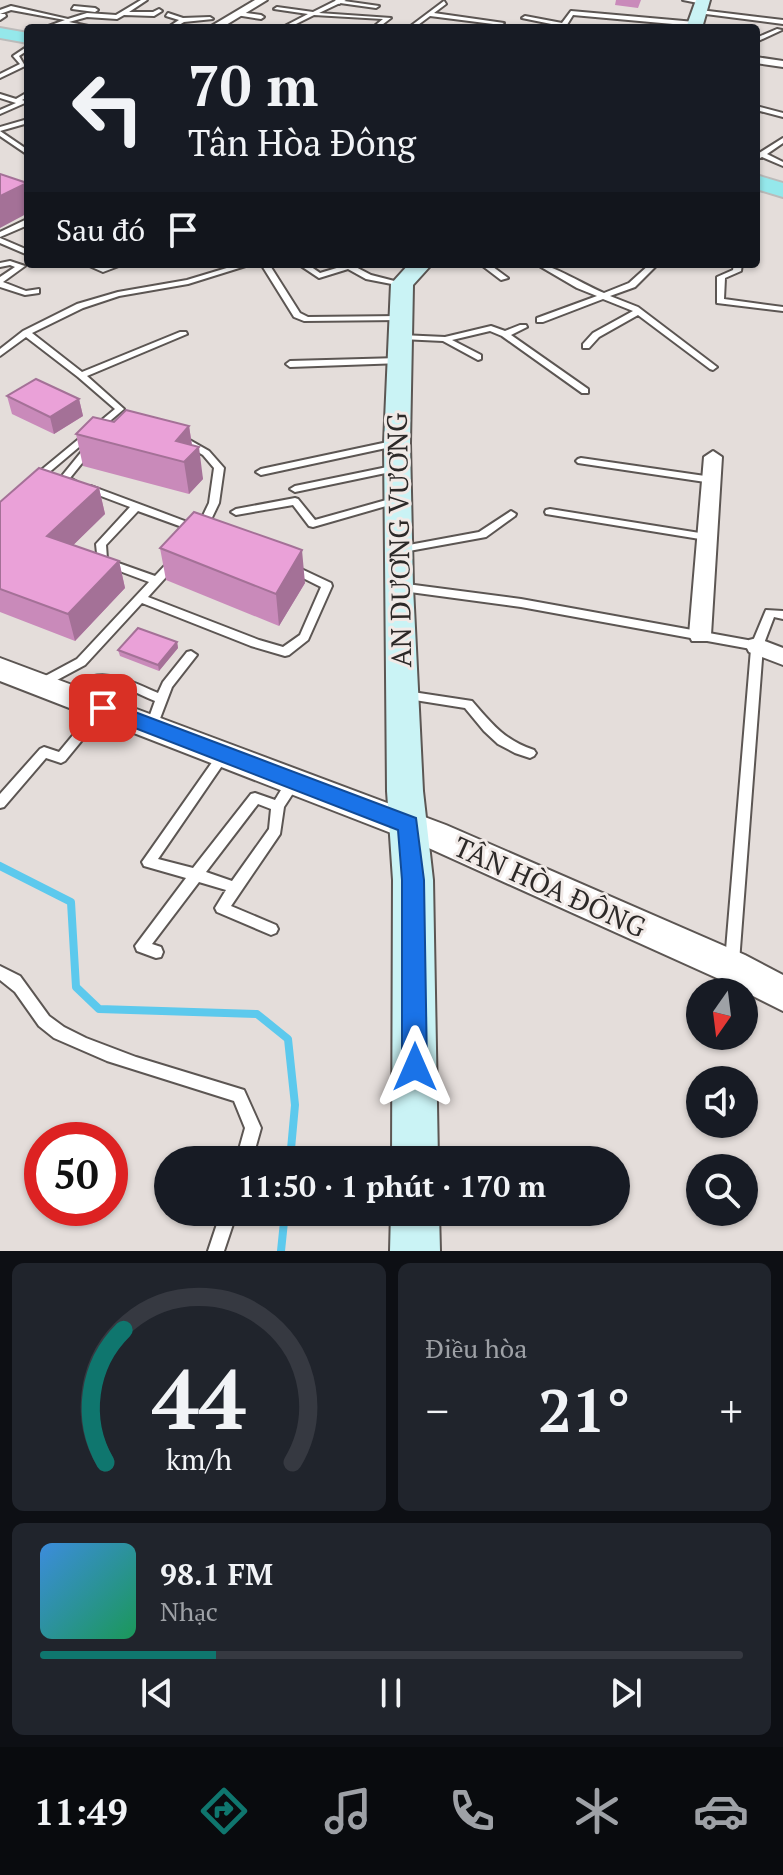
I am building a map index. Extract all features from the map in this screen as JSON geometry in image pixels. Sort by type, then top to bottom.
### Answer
[{"type":"main road","points":[[0,23],[24,40]]},
{"type":"main road","points":[[402,284],[417,268]]},
{"type":"main road","name":"AN DƯƠNG VƯƠNG","points":[[402,284],[397,456],[398,587],[401,695],[413,880],[415,1146]]},
{"type":"main road","points":[[415,1226],[415,1251]]},
{"type":"street","points":[[212,24],[262,0]]},
{"type":"street","points":[[229,4],[250,8]]},
{"type":"street","points":[[760,61],[783,64]]},
{"type":"street","points":[[700,635],[713,457]]},
{"type":"street","points":[[757,646],[783,657]]},
{"type":"street","name":"TÂN HÒA ĐÔNG","points":[[0,669],[103,708],[157,712],[287,793],[408,825],[732,967],[783,994]]},
{"type":"lane","points":[[57,24],[96,10],[74,8],[84,0]]},
{"type":"lane","points":[[87,15],[117,17],[144,0]]},
{"type":"lane","points":[[292,24],[340,0],[376,6]]},
{"type":"lane","points":[[686,0],[699,13]]},
{"type":"lane","points":[[416,24],[444,3]]},
{"type":"lane","points":[[0,23],[11,8],[71,20]]},
{"type":"lane","points":[[277,9],[388,18],[380,24]]},
{"type":"lane","points":[[611,16],[618,10]]},
{"type":"lane","points":[[123,13],[154,14],[159,11]]},
{"type":"lane","points":[[564,24],[571,13],[611,16],[699,13],[783,22]]},
{"type":"lane","points":[[238,14],[261,17]]},
{"type":"lane","points":[[429,14],[501,23]]},
{"type":"lane","points":[[168,15],[212,24]]},
{"type":"lane","points":[[525,18],[554,24]]},
{"type":"lane","points":[[176,24],[183,20]]},
{"type":"lane","points":[[62,22],[73,24]]},
{"type":"lane","points":[[760,38],[779,30]]},
{"type":"lane","points":[[0,76],[23,65],[16,56],[24,47]]},
{"type":"lane","points":[[0,112],[23,102],[1,96]]},
{"type":"lane","points":[[17,101],[24,97]]},
{"type":"lane","points":[[760,109],[783,115]]},
{"type":"lane","points":[[0,131],[24,122]]},
{"type":"lane","points":[[0,131],[24,150]]},
{"type":"lane","points":[[760,155],[783,140]]},
{"type":"lane","points":[[760,156],[783,164]]},
{"type":"lane","points":[[0,238],[24,224]]},
{"type":"lane","points":[[0,238],[24,251]]},
{"type":"lane","points":[[0,265],[10,263],[21,266],[0,282],[25,293],[36,291]]},
{"type":"lane","points":[[210,268],[215,272]]},
{"type":"lane","points":[[0,353],[26,333],[80,306],[118,294],[188,282],[232,268]]},
{"type":"lane","points":[[268,268],[297,315],[307,319],[400,339],[445,339],[491,328],[505,334],[585,391]]},
{"type":"lane","points":[[308,268],[319,276],[343,268]]},
{"type":"lane","points":[[353,268],[369,277],[402,284]]},
{"type":"lane","points":[[490,268],[504,278]]},
{"type":"lane","points":[[547,268],[638,312],[713,367]]},
{"type":"lane","points":[[540,320],[632,285],[650,268]]},
{"type":"lane","points":[[737,268],[737,271],[721,277],[720,301],[783,309]]},
{"type":"lane","points":[[586,346],[596,335],[638,312]]},
{"type":"lane","points":[[505,334],[523,327]]},
{"type":"lane","points":[[24,489],[120,409],[26,333]]},
{"type":"lane","points":[[81,375],[183,334]]},
{"type":"lane","points":[[290,364],[400,339]]},
{"type":"lane","points":[[445,339],[478,357]]},
{"type":"lane","points":[[163,435],[178,436],[187,441],[206,453],[219,468],[214,503],[201,531],[192,541]]},
{"type":"lane","points":[[98,443],[88,448],[64,479],[213,535]]},
{"type":"lane","points":[[261,472],[397,456]]},
{"type":"lane","points":[[295,489],[397,456]]},
{"type":"lane","points":[[581,461],[712,480]]},
{"type":"lane","points":[[236,512],[295,501],[313,524],[397,500]]},
{"type":"lane","points":[[137,506],[101,544],[102,561],[157,581]]},
{"type":"lane","points":[[550,512],[706,537]]},
{"type":"lane","points":[[398,550],[482,535],[511,514]]},
{"type":"lane","points":[[40,684],[81,662],[183,551]]},
{"type":"lane","points":[[141,598],[285,652],[304,637],[327,586],[288,566]]},
{"type":"lane","points":[[398,587],[521,603],[757,646]]},
{"type":"lane","points":[[732,967],[757,646],[770,613],[783,615]]},
{"type":"lane","points":[[71,696],[83,682],[104,677],[157,712],[167,685],[191,655]]},
{"type":"lane","points":[[401,695],[468,704],[499,740],[514,750],[530,753]]},
{"type":"lane","points":[[0,803],[44,752],[61,758],[103,708]]},
{"type":"lane","points":[[224,754],[149,862],[188,874],[199,874],[235,888]]},
{"type":"lane","points":[[156,952],[142,946],[255,798],[287,793],[275,830],[222,908],[271,929]]},
{"type":"lane","points":[[0,973],[8,975],[31,998],[44,1021],[77,1043],[239,1095],[253,1128],[248,1146]]},
{"type":"lane","points":[[216,1251],[224,1226]]},
{"type":"building","points":[[0,174],[24,182],[24,184],[0,196]]},
{"type":"building","points":[[36,379],[79,399],[50,417],[7,396]]},
{"type":"building","points":[[126,410],[189,426],[176,441],[199,447],[184,462],[76,434],[93,417],[114,422]]},
{"type":"building","points":[[39,468],[99,488],[47,536],[119,561],[68,614],[0,589],[0,502]]},
{"type":"building","points":[[194,512],[302,550],[276,594],[160,548]]},
{"type":"building","points":[[138,628],[177,642],[158,665],[118,650]]},
{"type":"waterway","points":[[0,866],[71,902],[76,987],[99,1009],[257,1014],[288,1039],[295,1105],[291,1146]]},
{"type":"waterway","points":[[281,1251],[284,1226]]},
{"type":"route","points":[[103,708],[408,825],[413,880],[415,1067]]}]
